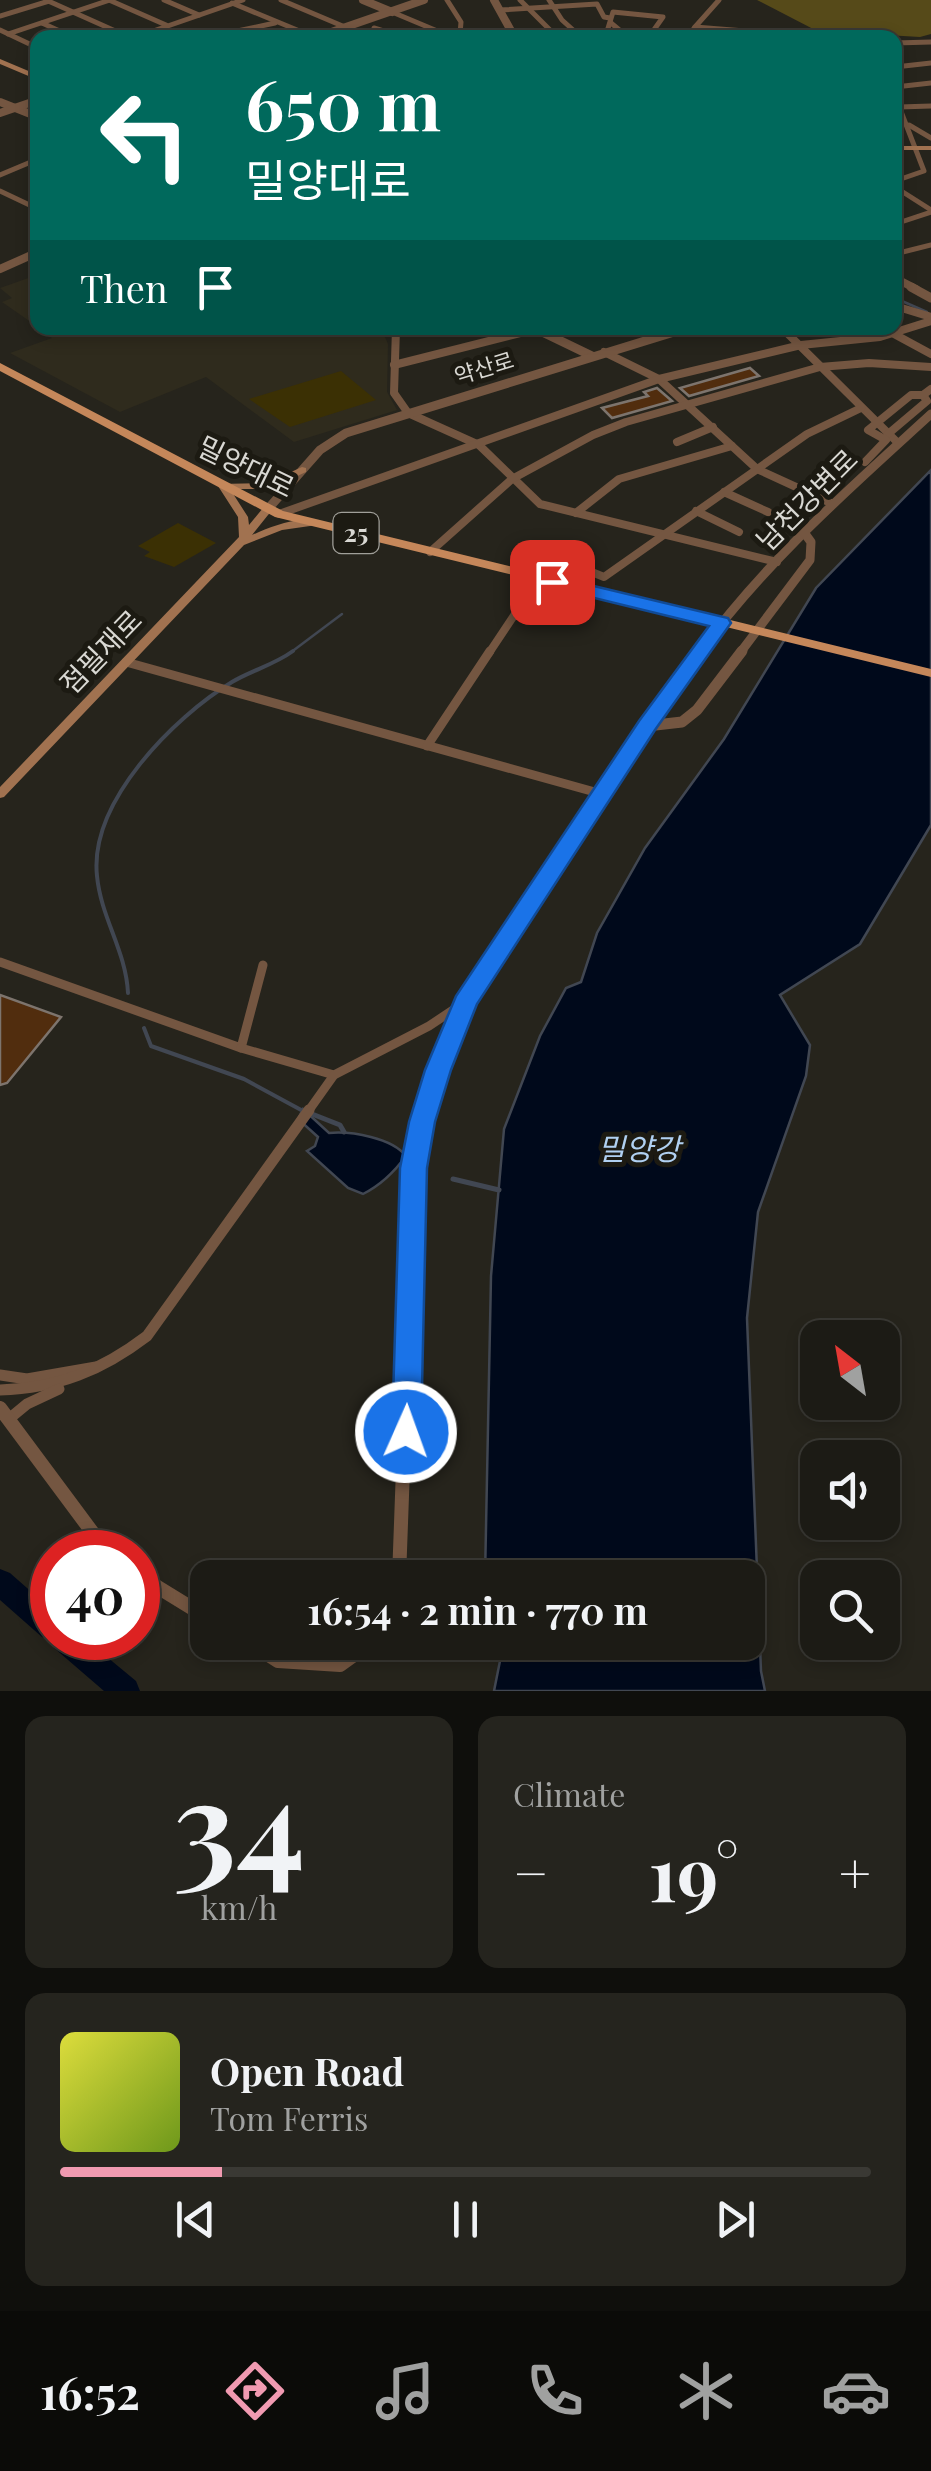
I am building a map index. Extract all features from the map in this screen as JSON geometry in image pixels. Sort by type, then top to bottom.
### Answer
[{"type":"main road","points":[[0,61],[30,73]]},
{"type":"main road","points":[[902,148],[931,148]]},
{"type":"main road","name":"밀양대로","points":[[0,366],[273,512],[931,673]]},
{"type":"main road","name":"약산로","points":[[223,486],[269,486],[302,470]]},
{"type":"main road","points":[[223,486],[242,517],[241,542]]},
{"type":"main road","name":"점필재로","points":[[0,794],[273,512]]},
{"type":"main road","name":"점필재로","points":[[241,542],[280,527],[313,523]]},
{"type":"street","points":[[0,16],[48,0],[114,30]]},
{"type":"street","points":[[8,34],[109,0],[167,26]]},
{"type":"street","points":[[164,0],[199,15]]},
{"type":"street","points":[[225,0],[297,30]]},
{"type":"street","points":[[155,30],[243,0]]},
{"type":"street","points":[[281,0],[353,30]]},
{"type":"street","points":[[363,0],[435,30]]},
{"type":"street","points":[[388,0],[388,10]]},
{"type":"street","points":[[372,30],[388,10],[424,0]]},
{"type":"street","points":[[446,0],[462,22],[461,30]]},
{"type":"street","points":[[494,0],[511,30]]},
{"type":"street","points":[[520,0],[550,30]]},
{"type":"street","points":[[693,30],[719,0]]},
{"type":"street","points":[[500,10],[596,2],[604,16],[621,30]]},
{"type":"street","points":[[551,3],[572,30]]},
{"type":"street","points":[[0,4],[16,11]]},
{"type":"street","points":[[607,30],[613,12],[663,17],[655,30]]},
{"type":"street","points":[[42,22],[58,30]]},
{"type":"street","points":[[241,30],[278,22]]},
{"type":"street","points":[[344,30],[374,24],[388,30]]},
{"type":"street","points":[[695,27],[725,30]]},
{"type":"street","points":[[0,30],[30,44]]},
{"type":"street","points":[[902,44],[931,42]]},
{"type":"street","points":[[902,66],[931,63]]},
{"type":"street","points":[[902,86],[931,82]]},
{"type":"street","points":[[0,102],[30,114]]},
{"type":"street","points":[[0,113],[30,103]]},
{"type":"street","points":[[902,107],[931,106]]},
{"type":"street","points":[[902,115],[927,172],[902,181]]},
{"type":"street","points":[[908,125],[931,138]]},
{"type":"street","points":[[0,175],[30,163]]},
{"type":"street","points":[[902,189],[931,211]]},
{"type":"street","points":[[0,191],[30,205]]},
{"type":"street","points":[[902,221],[931,211]]},
{"type":"street","points":[[902,252],[931,245]]},
{"type":"street","points":[[0,268],[30,255]]},
{"type":"street","points":[[902,282],[931,298]]},
{"type":"street","points":[[902,309],[931,320]]},
{"type":"street","points":[[902,331],[931,320]]},
{"type":"street","points":[[396,335],[394,392],[408,413],[479,445],[540,504],[776,562]]},
{"type":"street","points":[[394,365],[510,335]]},
{"type":"street","points":[[551,335],[592,356]]},
{"type":"street","name":"약산로","points":[[273,512],[320,450],[346,432],[660,335]]},
{"type":"street","points":[[790,335],[892,438],[928,401],[923,395]]},
{"type":"street","points":[[273,512],[479,445],[659,378],[802,346],[886,335]]},
{"type":"street","points":[[896,335],[931,354]]},
{"type":"street","points":[[604,352],[659,378],[757,469],[831,504]]},
{"type":"street","points":[[430,552],[512,479],[593,435],[820,367],[869,363],[931,367]]},
{"type":"street","points":[[865,462],[886,440],[869,432],[876,423],[910,395],[923,395],[931,389]]},
{"type":"street","points":[[427,746],[545,580],[572,564],[604,576],[807,434],[862,408]]},
{"type":"street","name":"남천강변로","points":[[721,623],[892,438],[931,414]]},
{"type":"street","points":[[677,442],[713,427]]},
{"type":"street","points":[[576,513],[619,478],[732,446]]},
{"type":"street","points":[[800,490],[828,472]]},
{"type":"street","points":[[724,492],[768,512]]},
{"type":"street","points":[[696,512],[739,532]]},
{"type":"street","points":[[647,726],[682,722],[696,710],[810,560],[810,542],[804,531]]},
{"type":"street","points":[[786,552],[810,560]]},
{"type":"street","points":[[400,1560],[414,1168],[427,1104],[465,1002],[647,726],[721,623]]},
{"type":"street","points":[[126,662],[602,794]]},
{"type":"street","points":[[667,701],[683,710],[696,710]]},
{"type":"street","points":[[0,962],[241,1048],[334,1075]]},
{"type":"street","points":[[241,1048],[263,964]]},
{"type":"street","points":[[90,1530],[5,1413],[113,1363],[148,1336],[334,1075],[429,1026],[465,1002]]},
{"type":"street","points":[[0,1374],[27,1379],[113,1363]]},
{"type":"street","points":[[0,1390],[71,1383]]},
{"type":"street","points":[[160,1589],[190,1607]]},
{"type":"street","points":[[276,1660],[340,1664],[346,1660]]},
{"type":"shaded area","points":[[757,0],[931,0],[931,34],[920,37],[902,36],[902,30],[815,30]]},
{"type":"shaded area","points":[[30,278],[30,321],[2,302],[12,298],[0,288]]},
{"type":"shaded area","points":[[48,335],[384,335],[388,344],[387,392],[397,410],[294,442],[206,377],[120,412],[10,353],[52,338]]},
{"type":"shaded area","points":[[341,371],[376,400],[290,427],[249,399]]},
{"type":"shaded area","points":[[178,523],[216,543],[174,567],[144,556],[150,552],[138,546]]},
{"type":"water","name":"밀양강","points":[[931,470],[931,825],[860,944],[780,995],[810,1045],[806,1076],[758,1212],[747,1318],[757,1560],[485,1560],[491,1276],[504,1129],[540,1036],[566,988],[581,982],[597,933],[645,848],[724,739],[816,588]]},
{"type":"water","points":[[303,1109],[329,1133],[371,1137],[406,1156],[386,1178],[363,1194],[348,1188],[307,1151],[315,1146],[318,1137],[298,1119]]},
{"type":"water","name":"밀양강","points":[[500,1660],[761,1660],[765,1691],[494,1691]]},
{"type":"building","points":[[750,368],[759,376],[689,396],[680,388]]},
{"type":"building","points":[[657,388],[672,401],[612,418],[602,408],[648,396],[644,392]]},
{"type":"building","points":[[0,995],[61,1017],[7,1083],[0,1085]]},
{"type":"waterway","points":[[902,301],[927,312]]},
{"type":"waterway","points":[[291,652],[342,614]]},
{"type":"waterway","points":[[128,993],[97,876],[98,848],[107,819],[140,764],[185,717],[232,682],[291,652]]},
{"type":"waterway","points":[[144,1028],[151,1046],[244,1079],[303,1111]]},
{"type":"waterway","points":[[312,1114],[340,1125],[344,1132]]},
{"type":"waterway","points":[[453,1179],[499,1190]]},
{"type":"waterway","points":[[0,1582],[30,1609]]},
{"type":"waterway","points":[[89,1660],[126,1691]]},
{"type":"route","points":[[406,1432],[414,1168],[422,1122],[438,1070],[465,1002],[647,726],[721,623],[552,582]]}]
